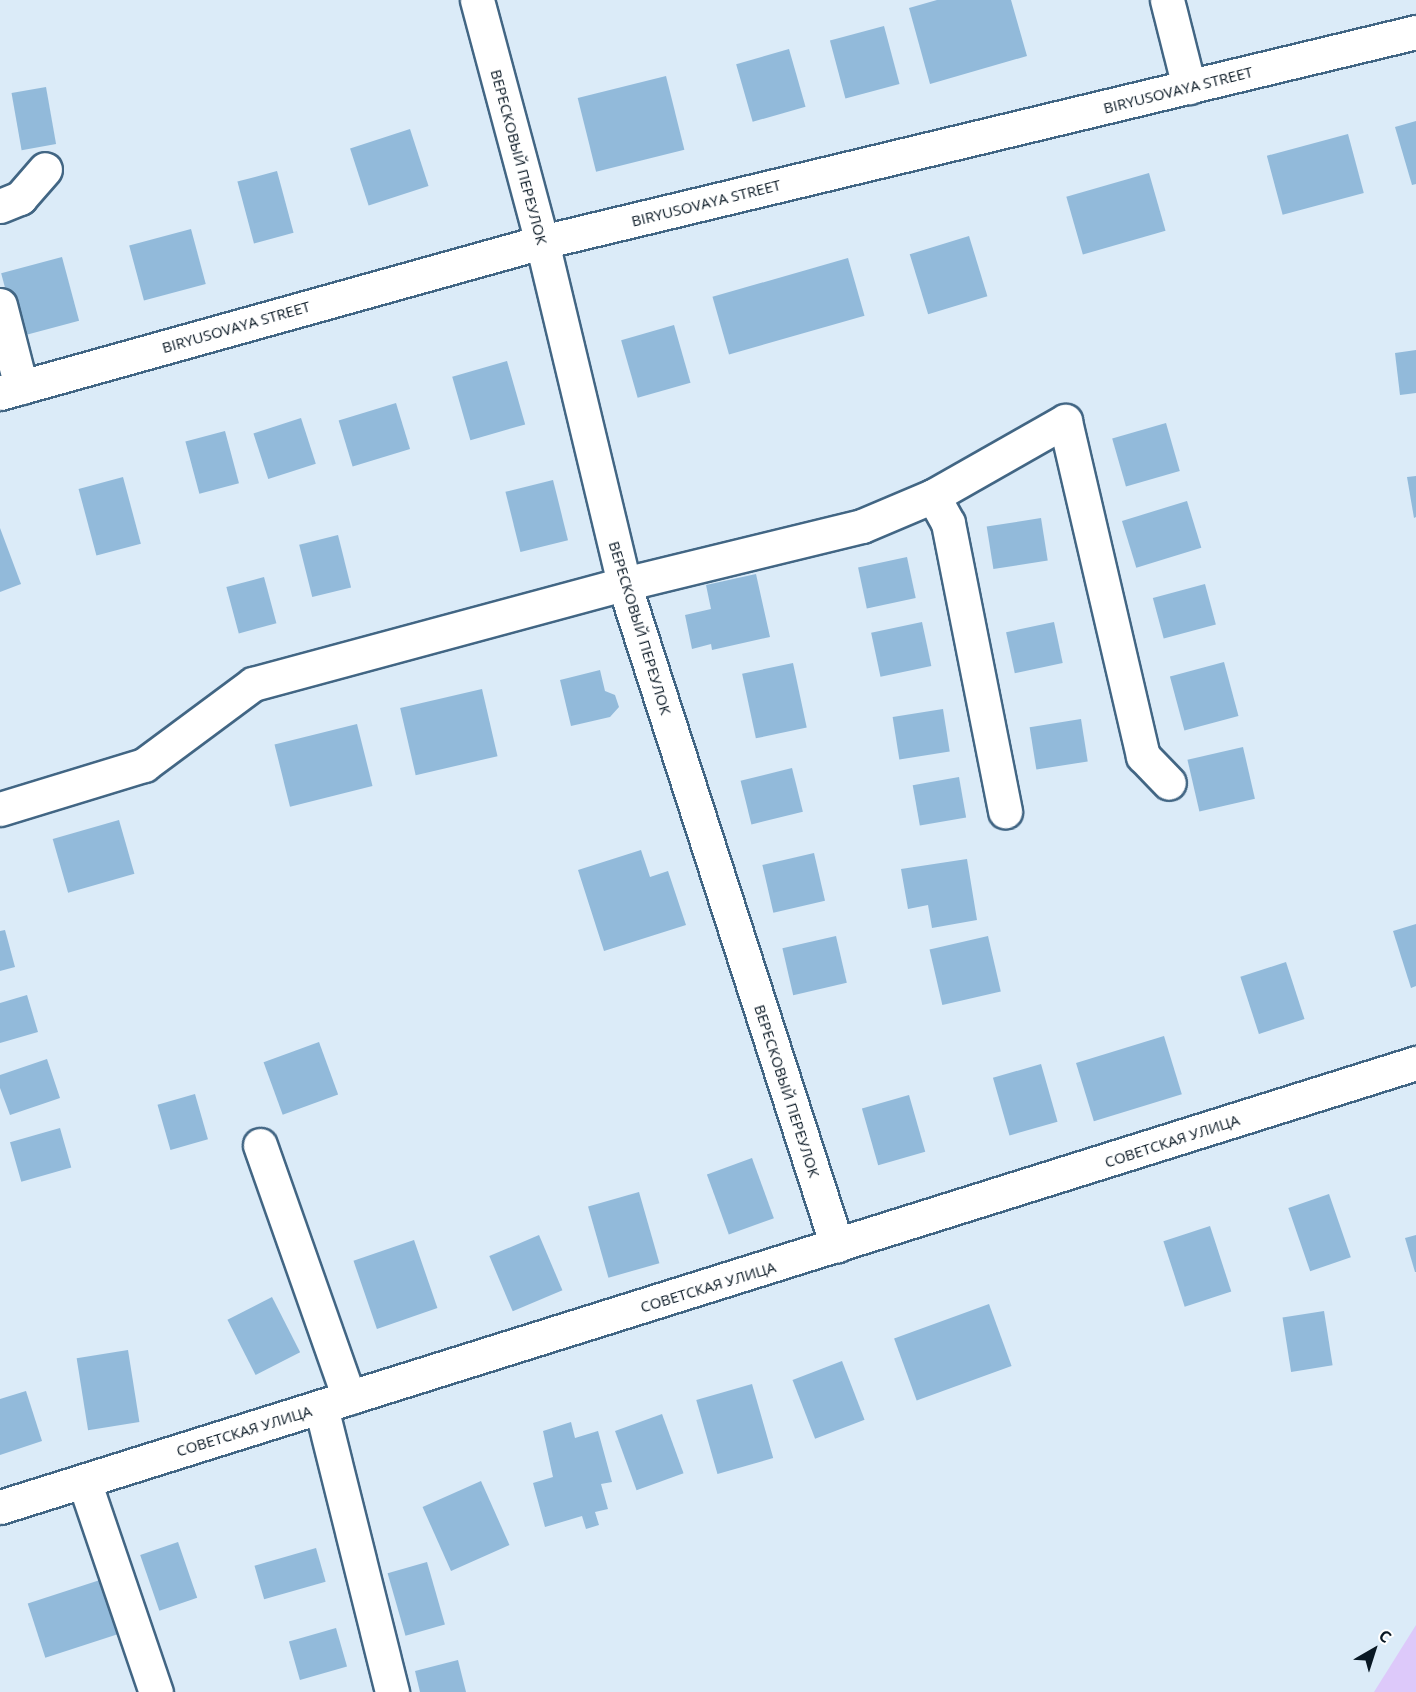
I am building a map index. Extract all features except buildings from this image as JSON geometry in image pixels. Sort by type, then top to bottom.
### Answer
[{"type":"street","name":"ВЕРЕСКОВЫЙ ПЕРЕУЛОК","points":[[477,0],[542,242],[624,584],[837,1246]]},
{"type":"street","points":[[1167,0],[1189,87]]},
{"type":"street","name":"BIRYUSOVAYA STREET","points":[[10,390],[542,242],[1416,32]]},
{"type":"street","points":[[0,206],[20,198],[45,169]]},
{"type":"street","points":[[0,305],[10,390]]},
{"type":"street","points":[[0,809],[144,765],[253,684],[624,584],[862,526],[933,496],[1065,421],[1143,756],[1169,783]]},
{"type":"street","points":[[933,496],[948,523],[1005,811]]},
{"type":"street","name":"СОВЕТСКАЯ УЛИЦА","points":[[0,1507],[1416,1063]]},
{"type":"street","points":[[260,1145],[335,1403],[392,1692]]},
{"type":"street","points":[[84,1481],[156,1692]]},
{"type":"shaded area","points":[[1416,1625],[1416,1692],[1374,1692]]}]
